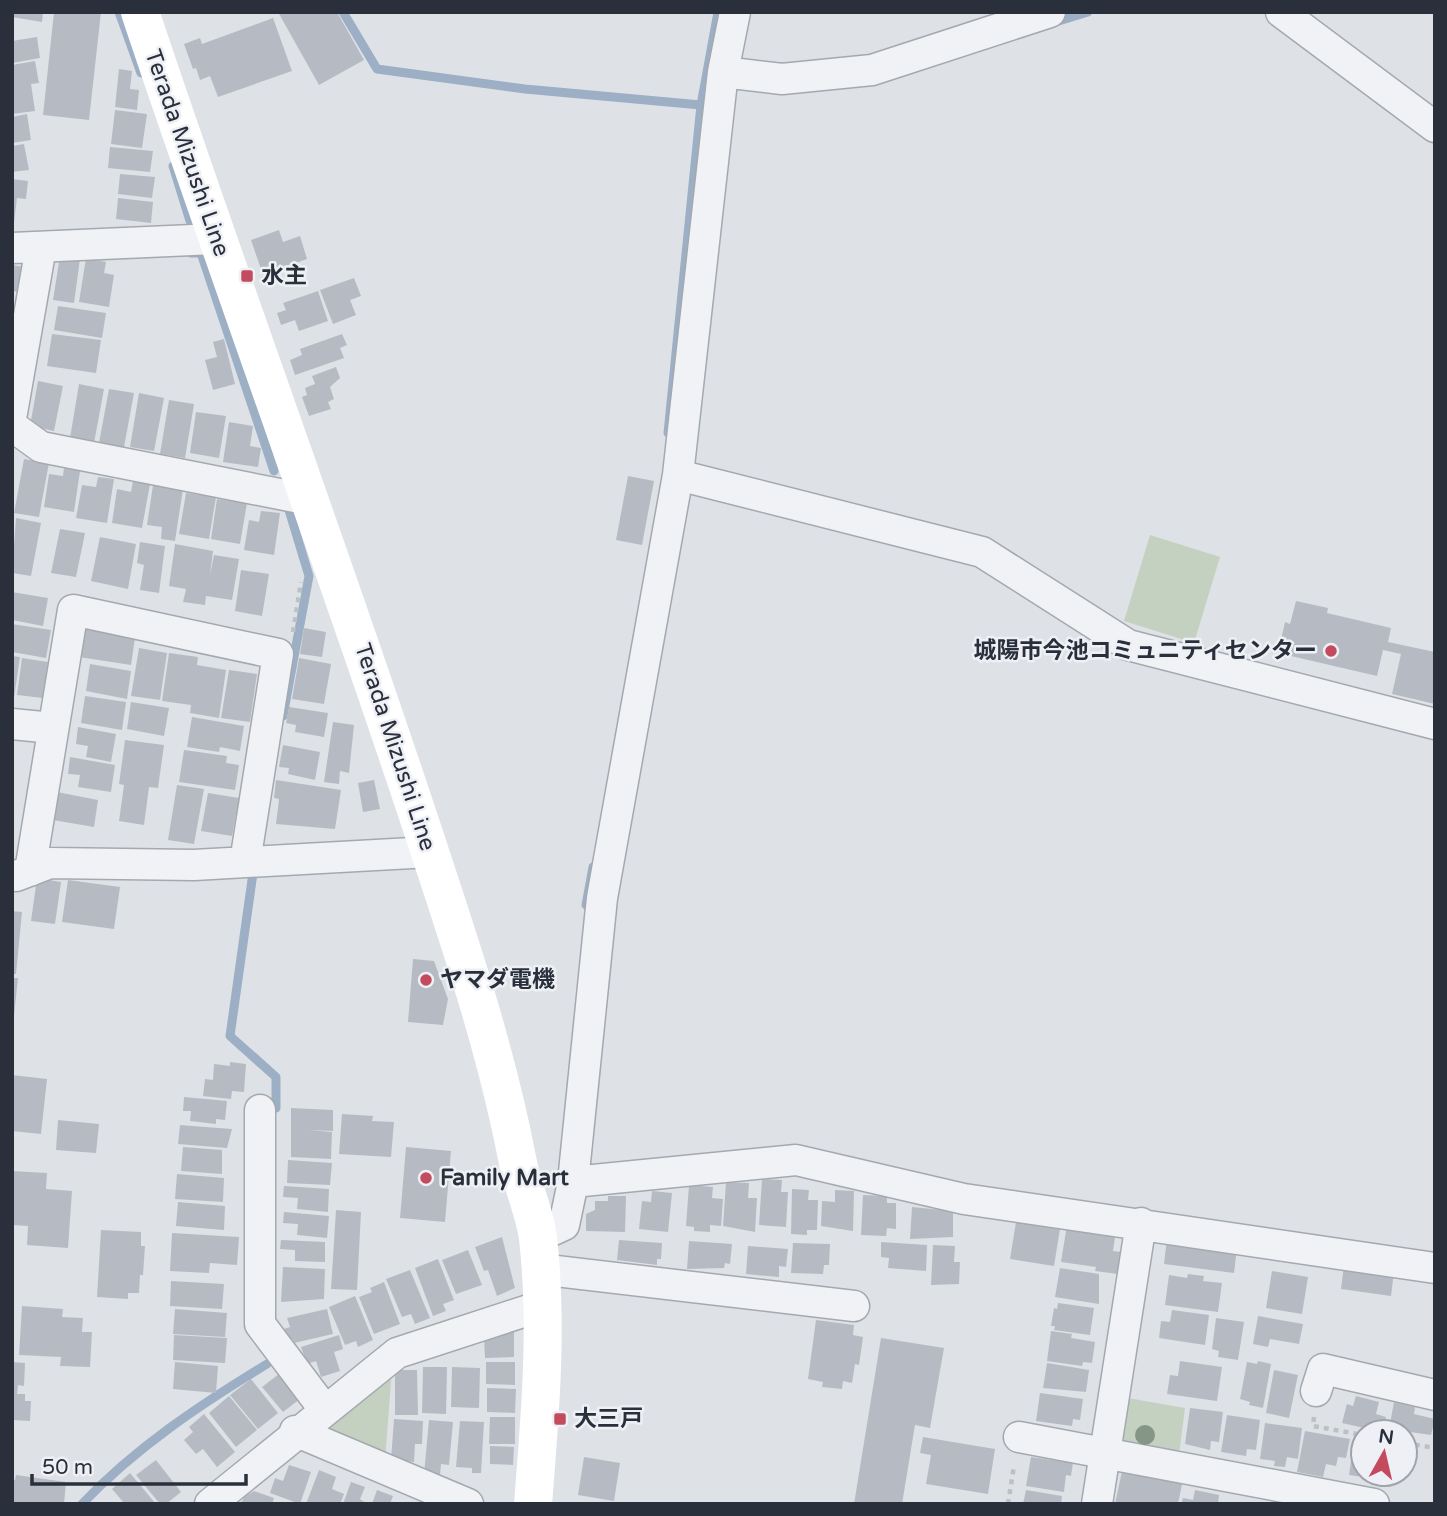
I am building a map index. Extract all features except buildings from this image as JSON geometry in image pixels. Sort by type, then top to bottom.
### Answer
[{"type":"main road","name":"Terada Mizushi Line","points":[[140,12],[215,239],[310,500],[458,932],[497,1062],[538,1253],[543,1376],[533,1504]]},
{"type":"street","points":[[538,1253],[564,1225],[573,1182],[602,898],[678,475],[723,72],[735,12]]},
{"type":"street","points":[[723,72],[782,79],[872,70],[1050,12]]},
{"type":"street","points":[[1280,12],[1435,127]]},
{"type":"street","points":[[12,413],[27,247],[215,239]]},
{"type":"street","points":[[12,426],[41,447],[310,500]]},
{"type":"street","points":[[678,475],[982,552],[1128,645],[1435,724]]},
{"type":"street","points":[[21,874],[53,728],[73,610],[278,654],[246,862]]},
{"type":"street","points":[[12,724],[53,728]]},
{"type":"street","points":[[21,874],[50,863],[194,865],[430,852]]},
{"type":"street","points":[[260,1110],[260,1324],[324,1409]]},
{"type":"street","points":[[573,1182],[796,1160],[964,1199],[1435,1268]]},
{"type":"street","points":[[1097,1504],[1141,1223]]},
{"type":"street","points":[[538,1253],[853,1306]]},
{"type":"street","points":[[210,1504],[295,1432],[397,1353],[541,1306]]},
{"type":"street","points":[[1316,1391],[1323,1369],[1435,1395]]},
{"type":"street","points":[[295,1432],[468,1504]]},
{"type":"street","points":[[1019,1437],[1105,1451],[1374,1504]]},
{"type":"path","points":[[278,654],[291,646],[303,572]]},
{"type":"path","points":[[1316,1391],[1313,1426],[1349,1432]]},
{"type":"path","points":[[1008,1504],[1019,1437]]},
{"type":"green space","points":[[1150,535],[1220,557],[1194,643],[1124,621]]},
{"type":"green space","points":[[392,1368],[385,1461],[324,1437],[326,1422]]},
{"type":"green space","points":[[1122,1397],[1185,1408],[1179,1455],[1129,1447],[1119,1432]]},
{"type":"waterway","points":[[119,12],[141,73]]},
{"type":"waterway","points":[[343,12],[377,69],[525,89],[701,105]]},
{"type":"waterway","points":[[668,433],[701,105],[718,12]]},
{"type":"waterway","points":[[1052,23],[1088,12]]},
{"type":"waterway","points":[[173,166],[190,221]]},
{"type":"waterway","points":[[191,253],[201,253],[274,471]]},
{"type":"waterway","points":[[283,716],[309,576],[289,510]]},
{"type":"waterway","points":[[586,905],[593,867]]},
{"type":"waterway","points":[[253,873],[230,1036],[276,1077],[276,1108]]},
{"type":"waterway","points":[[82,1504],[146,1446],[267,1364]]},
{"type":"place","name":"水主","points":[[247,276]]},
{"type":"place","name":"城陽市今池コミュニティセンター","points":[[1331,651]]},
{"type":"place","name":"ヤマダ電機","points":[[426,980]]},
{"type":"place","name":"Family Mart","points":[[426,1178]]},
{"type":"place","name":"大三戸","points":[[560,1419]]}]
